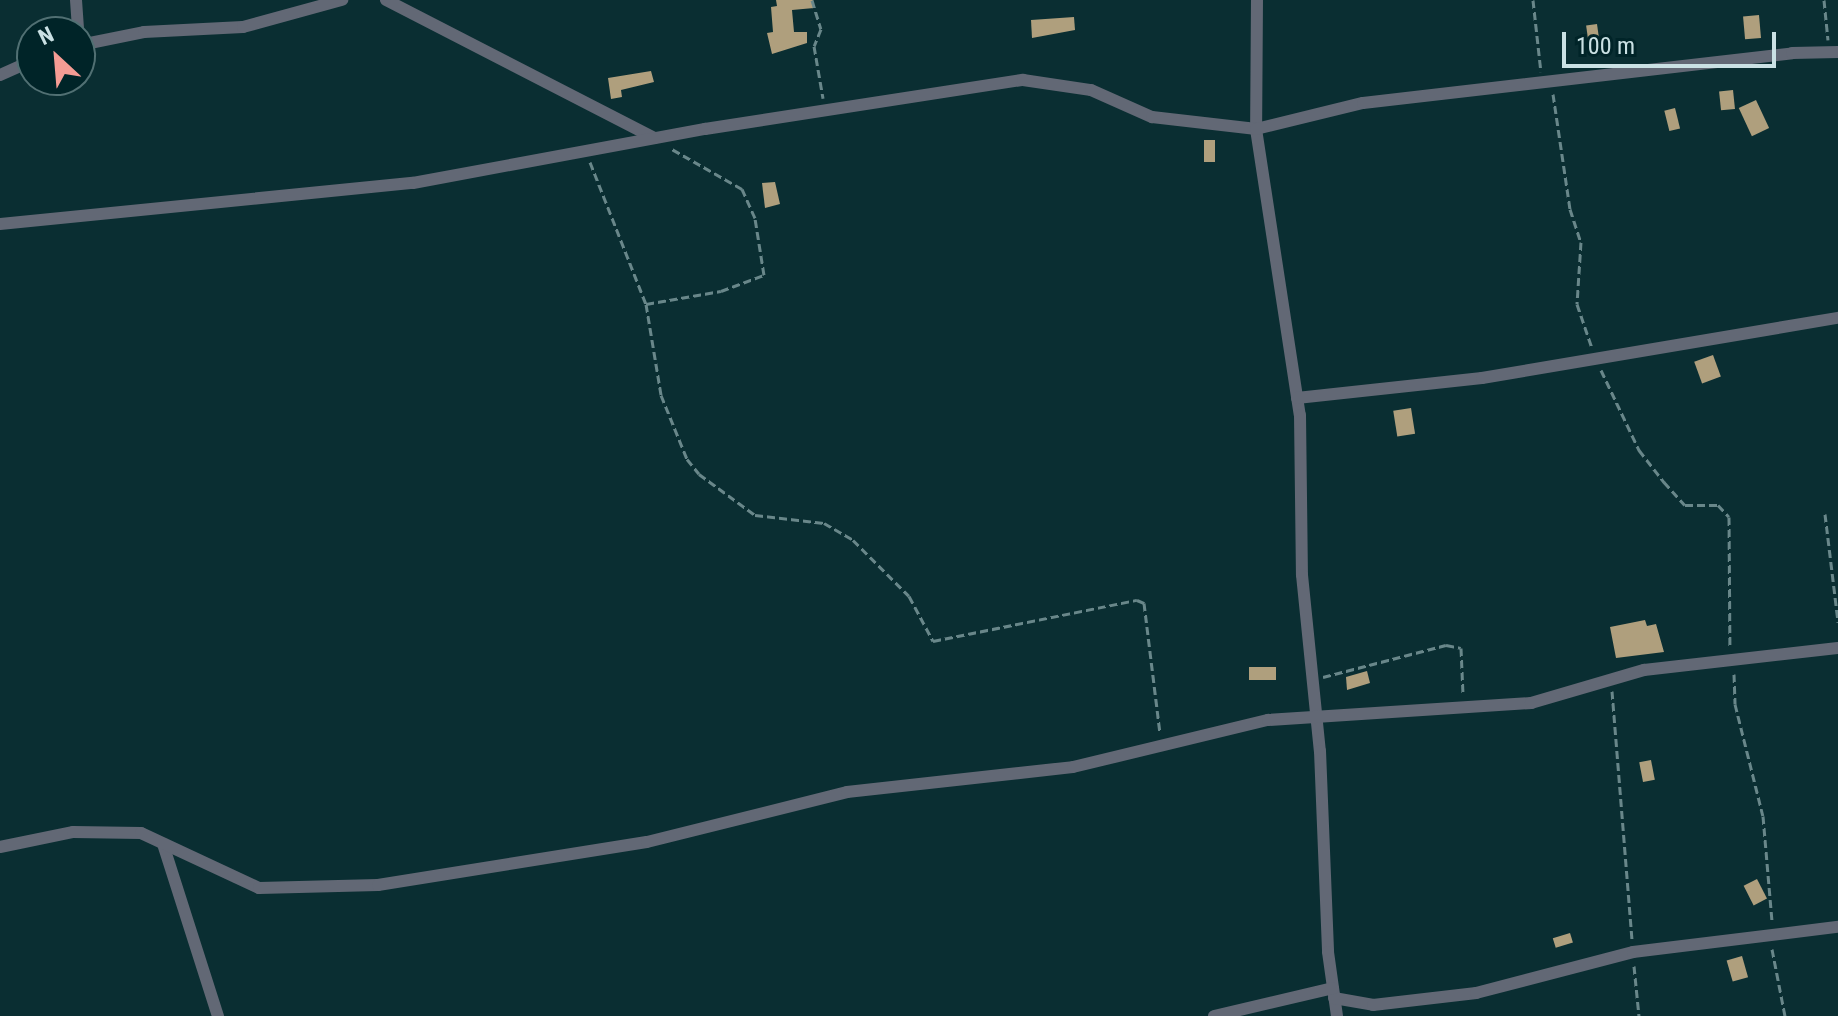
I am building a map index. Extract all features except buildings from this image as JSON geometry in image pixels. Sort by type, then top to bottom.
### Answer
[{"type":"street","points":[[96,42],[144,32],[243,27],[342,0]]},
{"type":"street","points":[[386,0],[655,138]]},
{"type":"street","points":[[1257,0],[1256,129],[1297,398],[1311,678],[1337,1016]]},
{"type":"street","points":[[0,224],[413,183],[826,109],[1023,80],[1091,90],[1152,117],[1256,129],[1363,103],[1833,52]]},
{"type":"street","points":[[1297,398],[1482,378],[1595,356],[1838,318]]},
{"type":"street","points":[[0,847],[73,832],[141,833],[259,888],[378,885],[647,842],[847,792],[1073,767],[1268,720],[1531,703],[1644,670],[1838,648]]},
{"type":"street","points":[[163,844],[218,1016]]},
{"type":"street","points":[[1214,1016],[1333,993],[1373,1005],[1476,993],[1633,952],[1838,927]]},
{"type":"path","points":[[812,0],[821,29],[814,46],[826,109]]},
{"type":"path","points":[[1533,0],[1570,209],[1581,242],[1577,304],[1595,356],[1639,450],[1664,482],[1685,505],[1718,505],[1729,517],[1729,631],[1734,662],[1735,704],[1763,816],[1771,934],[1785,1016]]},
{"type":"path","points":[[1824,0],[1833,52]]},
{"type":"path","points":[[646,304],[721,291],[764,275],[755,218],[742,189],[655,138]]},
{"type":"path","points":[[585,151],[646,304],[661,395],[687,459],[699,474],[755,515],[824,523],[853,540],[909,596],[931,639],[1137,600],[1144,603],[1162,748]]},
{"type":"path","points":[[1825,514],[1838,622]]},
{"type":"path","points":[[1311,678],[1346,675],[1426,648],[1454,646],[1462,654],[1464,705]]},
{"type":"path","points":[[1612,680],[1639,1016]]}]
